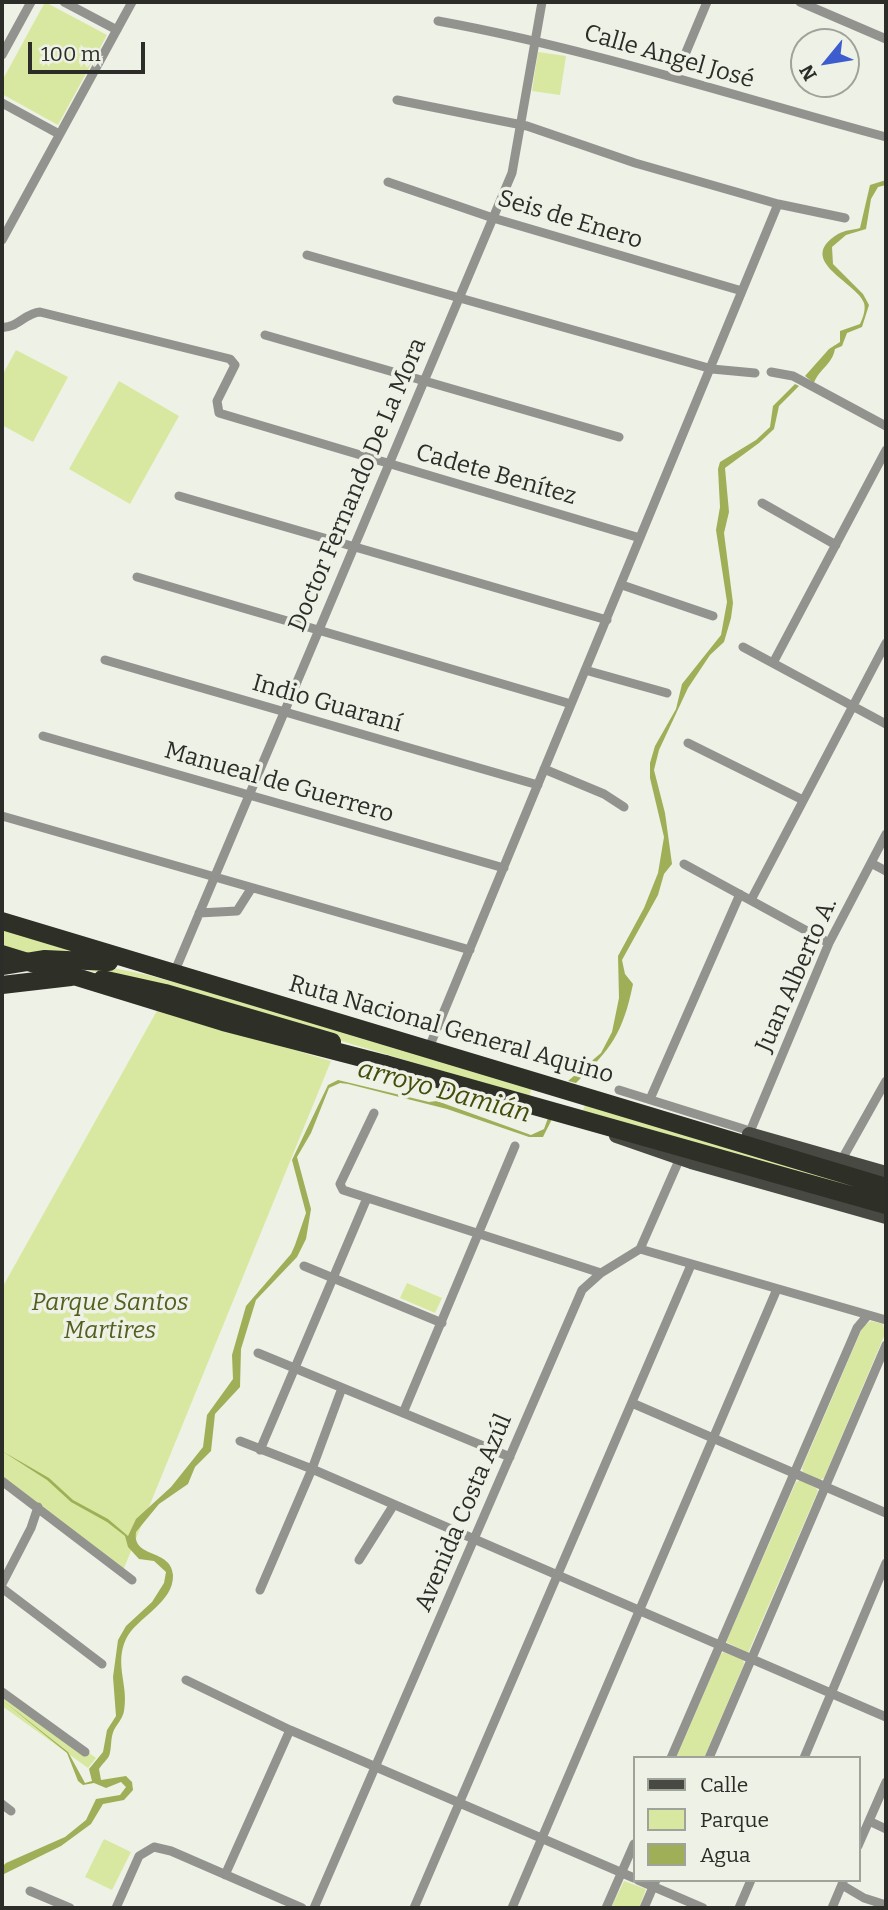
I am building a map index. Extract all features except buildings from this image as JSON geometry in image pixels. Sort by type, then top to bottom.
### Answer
[{"type":"highway","name":"Ruta Nacional General Aquino","points":[[2,921],[886,1186]]},
{"type":"highway","name":"Ruta Nacional General Aquino","points":[[2,954],[223,1022],[447,1080],[886,1205]]},
{"type":"highway","points":[[2,966],[45,959],[89,959],[171,972]]},
{"type":"highway","points":[[2,985],[67,976],[118,981],[388,1058],[447,1080]]},
{"type":"highway","points":[[631,1108],[663,1109],[750,1133]]},
{"type":"highway","points":[[821,1168],[886,1176]]},
{"type":"main road","points":[[591,1121],[628,1141],[680,1158],[886,1217]]},
{"type":"main road","points":[[750,1133],[886,1176]]},
{"type":"main road","points":[[668,1143],[799,1192]]},
{"type":"street","points":[[2,55],[31,2]]},
{"type":"street","points":[[64,2],[117,30]]},
{"type":"street","points":[[2,240],[132,2]]},
{"type":"street","name":"Doctor Fernando De La Mora","points":[[171,972],[199,913],[512,173],[542,2]]},
{"type":"street","points":[[676,76],[707,2]]},
{"type":"street","points":[[803,2],[886,39]]},
{"type":"street","name":"Calle Angel José","points":[[439,21],[535,39],[676,76],[743,98],[886,138]]},
{"type":"street","points":[[397,100],[520,125],[778,204],[845,218]]},
{"type":"street","points":[[2,103],[59,134]]},
{"type":"street","name":"Seis de Enero","points":[[388,182],[493,218],[742,291]]},
{"type":"street","points":[[428,1050],[778,204]]},
{"type":"street","points":[[307,255],[712,369],[755,373]]},
{"type":"street","name":"Cadete Benítez","points":[[2,327],[13,326],[27,315],[40,312],[230,359],[235,365],[217,401],[219,414],[640,538]]},
{"type":"street","points":[[265,335],[619,437]]},
{"type":"street","points":[[771,372],[793,376],[886,426]]},
{"type":"street","points":[[773,663],[886,450]]},
{"type":"street","points":[[179,496],[607,620]]},
{"type":"street","points":[[762,503],[836,545]]},
{"type":"street","points":[[137,577],[571,704]]},
{"type":"street","points":[[622,585],[713,616]]},
{"type":"street","points":[[751,900],[886,643]]},
{"type":"street","points":[[743,647],[886,724]]},
{"type":"street","name":"Indio Guaraní","points":[[105,660],[538,785]]},
{"type":"street","points":[[585,670],[667,694]]},
{"type":"street","name":"Manueal de Guerrero","points":[[43,736],[504,868]]},
{"type":"street","points":[[688,743],[803,800]]},
{"type":"street","points":[[544,769],[604,794],[624,807]]},
{"type":"street","points":[[2,816],[213,879],[470,950]]},
{"type":"street","name":"Juan Alberto A.","points":[[750,1133],[829,943],[886,834]]},
{"type":"street","points":[[871,863],[886,871]]},
{"type":"street","points":[[684,864],[829,943]]},
{"type":"street","points":[[199,913],[237,911],[251,889]]},
{"type":"street","points":[[650,1099],[740,894]]},
{"type":"street","points":[[841,1161],[886,1081]]},
{"type":"street","points":[[619,1090],[750,1133]]},
{"type":"street","points":[[374,1113],[340,1184],[342,1191],[601,1273]]},
{"type":"street","points":[[403,1413],[515,1146]]},
{"type":"street","points":[[680,1158],[640,1249],[884,1320],[886,1307]]},
{"type":"street","points":[[260,1450],[367,1198]]},
{"type":"street","name":"Avenida Costa Azúl","points":[[314,1908],[582,1290],[601,1273],[640,1249]]},
{"type":"street","points":[[414,1908],[691,1265]]},
{"type":"street","points":[[304,1266],[442,1323]]},
{"type":"street","points":[[512,1908],[777,1289]]},
{"type":"street","points":[[672,1756],[857,1328],[868,1315]]},
{"type":"street","points":[[710,1756],[886,1345]]},
{"type":"street","points":[[258,1353],[510,1457]]},
{"type":"street","points":[[260,1590],[312,1469],[342,1388]]},
{"type":"street","points":[[632,1403],[886,1513]]},
{"type":"street","points":[[240,1441],[312,1469],[473,1541],[886,1717]]},
{"type":"street","points":[[2,1481],[132,1580]]},
{"type":"street","points":[[359,1560],[393,1506]]},
{"type":"street","points":[[38,1507],[31,1528],[2,1586],[102,1664]]},
{"type":"street","points":[[805,1756],[886,1563]]},
{"type":"street","points":[[186,1680],[290,1730],[632,1877]]},
{"type":"street","points":[[2,1692],[85,1752]]},
{"type":"street","points":[[225,1875],[290,1730]]},
{"type":"street","points":[[860,1841],[886,1782]]},
{"type":"street","points":[[2,1804],[11,1811]]},
{"type":"street","points":[[869,1821],[886,1829]]},
{"type":"street","points":[[116,1908],[139,1856],[154,1847],[302,1908]]},
{"type":"street","points":[[607,1908],[632,1849]]},
{"type":"street","points":[[738,1908],[750,1882]]},
{"type":"street","points":[[644,1908],[654,1883],[703,1908]]},
{"type":"street","points":[[832,1908],[843,1883],[864,1898],[885,1902]]},
{"type":"street","points":[[30,1891],[70,1908]]},
{"type":"green space","points":[[45,2],[107,35],[58,125],[2,94],[2,81]]},
{"type":"green space","points":[[538,52],[566,56],[560,95],[532,91]]},
{"type":"green space","points":[[16,350],[68,377],[33,442],[2,425],[2,376]]},
{"type":"green space","points":[[119,381],[179,416],[130,504],[69,469]]},
{"type":"green space","points":[[2,925],[91,952],[33,955],[2,948]]},
{"type":"green space","points":[[53,962],[98,965],[148,975],[533,1084],[529,1097],[167,989]]},
{"type":"green space","name":"Parque Santos Martires","points":[[158,1009],[331,1061],[122,1573],[2,1483],[2,1288]]},
{"type":"green space","points":[[587,1100],[886,1190],[886,1200],[582,1113]]},
{"type":"green space","points":[[407,1283],[442,1298],[435,1313],[400,1298]]},
{"type":"green space","points":[[871,1321],[883,1324],[885,1334],[824,1478],[820,1480],[803,1472],[802,1468],[863,1326]]},
{"type":"green space","points":[[800,1480],[818,1491],[748,1653],[726,1642],[796,1482]]},
{"type":"green space","points":[[724,1652],[743,1660],[744,1664],[705,1756],[677,1756]]},
{"type":"green space","points":[[2,1695],[96,1758],[88,1768],[2,1706]]},
{"type":"green space","points":[[104,1839],[131,1852],[112,1890],[85,1877]]},
{"type":"green space","points":[[624,1881],[646,1889],[639,1908],[611,1908]]},
{"type":"water","points":[[886,180],[886,185],[878,187],[871,199],[866,229],[846,235],[832,247],[833,264],[863,294],[869,305],[862,327],[847,333],[842,346],[835,349],[814,383],[805,376],[829,349],[840,342],[840,331],[860,324],[865,308],[859,295],[825,262],[823,253],[826,244],[838,234],[860,228],[870,185]]},
{"type":"water","points":[[795,384],[799,386],[779,406],[774,429],[725,468],[729,512],[724,533],[733,603],[731,618],[724,642],[710,655],[688,688],[659,750],[654,770],[665,813],[672,864],[664,874],[658,895],[622,960],[625,974],[633,984],[620,1028],[607,1050],[588,1071],[576,1083],[568,1081],[601,1053],[612,1032],[619,998],[618,956],[644,908],[658,873],[664,837],[650,778],[650,763],[655,746],[676,709],[682,684],[721,635],[727,602],[716,530],[720,507],[720,462],[756,440],[770,427],[773,406]]},
{"type":"water","points":[[338,1080],[429,1102],[437,1101],[531,1135],[544,1129],[548,1118],[552,1119],[543,1137],[529,1137],[447,1109],[348,1084],[340,1083],[329,1088],[311,1133],[297,1157],[311,1209],[306,1239],[297,1257],[256,1300],[241,1349],[240,1387],[215,1414],[211,1451],[195,1467],[188,1484],[159,1504],[136,1532],[136,1540],[140,1546],[166,1561],[173,1575],[168,1594],[126,1639],[121,1658],[124,1711],[113,1733],[109,1756],[99,1769],[101,1780],[126,1776],[132,1782],[133,1790],[124,1800],[103,1804],[91,1824],[61,1846],[2,1875],[2,1867],[6,1863],[65,1837],[86,1820],[96,1799],[120,1795],[126,1787],[121,1782],[106,1788],[94,1783],[83,1785],[78,1781],[67,1753],[2,1700],[68,1752],[85,1783],[92,1781],[89,1769],[103,1752],[107,1730],[116,1716],[113,1677],[118,1640],[126,1626],[152,1602],[164,1583],[166,1572],[154,1561],[139,1559],[128,1547],[125,1536],[107,1522],[71,1502],[47,1480],[2,1451],[49,1478],[73,1500],[108,1519],[128,1536],[136,1519],[171,1487],[203,1447],[207,1415],[233,1379],[232,1355],[246,1306],[291,1254],[295,1245],[306,1213],[292,1160],[328,1085]]},
{"type":"water label","name":"arroyo Damián","points":[[444,1092]]}]
